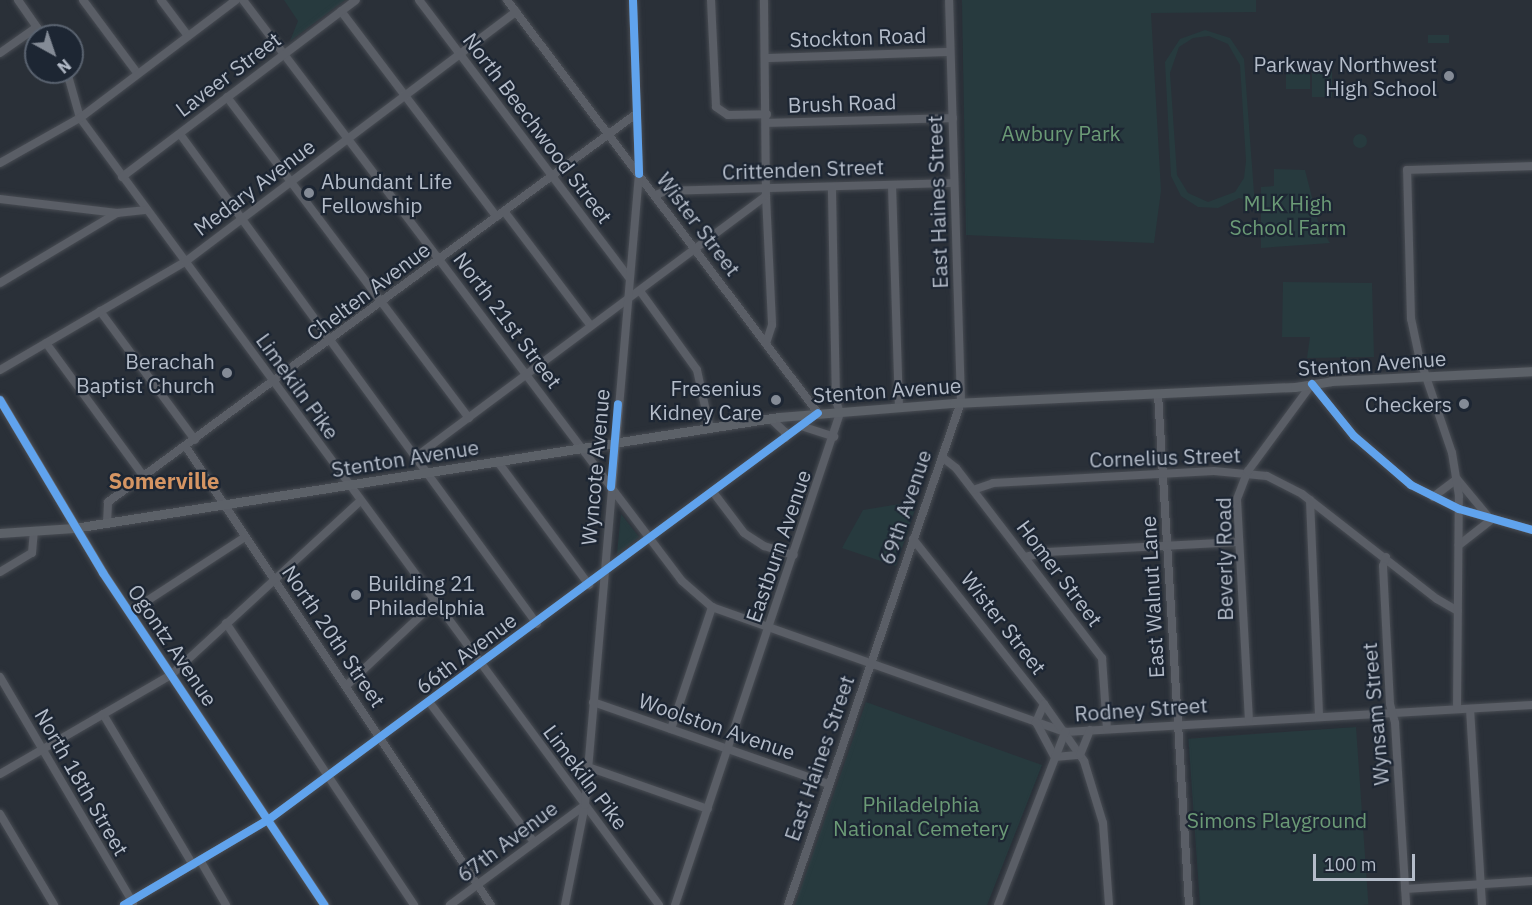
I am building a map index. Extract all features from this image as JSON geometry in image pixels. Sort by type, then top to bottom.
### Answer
[{"type":"main road","name":"Stenton Avenue","points":[[0,533],[74,528],[615,442],[818,413],[961,402],[1158,394],[1532,371]]},
{"type":"main road","name":"Ogontz Avenue","points":[[0,400],[74,528],[324,905]]},
{"type":"street","points":[[18,0],[35,24]]},
{"type":"street","points":[[83,0],[138,74]]},
{"type":"street","points":[[161,0],[188,36]]},
{"type":"street","points":[[0,163],[80,118],[236,0]]},
{"type":"street","name":"North 21st Street","points":[[243,0],[682,581],[712,607],[769,629]]},
{"type":"street","name":"Laveer Street","points":[[122,177],[356,0]]},
{"type":"street","name":"North Beechwood Street","points":[[418,0],[629,278]]},
{"type":"street","name":"Wister Street","points":[[507,0],[818,413]]},
{"type":"street","name":"Wyncote Avenue","points":[[565,905],[585,805],[639,174],[633,0]]},
{"type":"street","points":[[711,0],[716,107],[728,115],[767,114]]},
{"type":"street","points":[[764,0],[772,325],[766,343]]},
{"type":"street","name":"East Haines Street","points":[[950,0],[953,183],[961,402]]},
{"type":"street","points":[[341,11],[497,217]]},
{"type":"street","name":"Medary Avenue","points":[[0,370],[185,261],[516,12]]},
{"type":"street","points":[[0,53],[24,36]]},
{"type":"street","name":"Stockton Road","points":[[766,58],[950,52]]},
{"type":"street","points":[[70,84],[80,118],[147,210]]},
{"type":"street","points":[[227,97],[469,418]]},
{"type":"street","name":"Chelten Avenue","points":[[107,523],[106,505],[636,114]]},
{"type":"street","name":"Brush Road","points":[[767,123],[953,118]]},
{"type":"street","points":[[180,134],[417,456],[537,624]]},
{"type":"street","points":[[1457,710],[1460,509],[1457,478],[1426,377],[1408,297],[1407,170],[1532,166]]},
{"type":"street","name":"Crittenden Street","points":[[655,195],[953,183]]},
{"type":"street","points":[[892,185],[898,407]]},
{"type":"street","name":"Eastburn Avenue","points":[[675,905],[834,437],[840,413],[836,401],[832,187]]},
{"type":"street","points":[[417,456],[696,250],[768,192]]},
{"type":"street","points":[[0,199],[117,213],[147,210]]},
{"type":"street","name":"Limekiln Pike","points":[[147,210],[347,485],[659,905]]},
{"type":"street","points":[[504,211],[591,326]]},
{"type":"street","points":[[0,283],[117,213]]},
{"type":"street","points":[[640,291],[697,370],[710,429]]},
{"type":"street","points":[[100,311],[195,440]]},
{"type":"street","points":[[46,343],[144,477]]},
{"type":"street","points":[[1312,384],[1374,456],[1433,497],[1491,520],[1532,530]]},
{"type":"street","name":"Beverly Road","points":[[1249,721],[1237,499],[1248,471],[1312,384]]},
{"type":"street","name":"East Walnut Lane","points":[[1158,394],[1188,905]]},
{"type":"street","name":"69th Avenue","points":[[884,624],[961,402]]},
{"type":"street","name":"66th Avenue","points":[[130,904],[268,820],[537,624],[818,413]]},
{"type":"street","points":[[771,418],[785,432],[785,438]]},
{"type":"street","points":[[801,426],[834,437]]},
{"type":"street","name":"North 20th Street","points":[[186,447],[491,905]]},
{"type":"street","name":"Homer Street","points":[[942,458],[973,490],[1102,657],[1107,729]]},
{"type":"street","points":[[498,462],[589,585]]},
{"type":"street","name":"Cornelius Street","points":[[973,490],[993,483],[1248,471],[1275,479],[1310,500],[1458,611]]},
{"type":"street","points":[[1433,497],[1457,478]]},
{"type":"street","points":[[1457,478],[1491,520]]},
{"type":"street","points":[[713,492],[744,533],[755,542],[794,555]]},
{"type":"street","points":[[1310,500],[1319,717]]},
{"type":"street","points":[[0,774],[171,675],[360,501]]},
{"type":"street","points":[[1459,545],[1491,520]]},
{"type":"street","points":[[0,572],[32,553],[34,531]]},
{"type":"street","points":[[130,612],[245,537]]},
{"type":"street","name":"Wister Street","points":[[913,539],[1044,704],[1080,755],[1092,781],[1103,824],[1109,905]]},
{"type":"street","points":[[1025,557],[1047,552],[1239,542]]},
{"type":"street","name":"Wynsam Street","points":[[1386,558],[1383,566],[1406,905]]},
{"type":"street","points":[[346,687],[434,603]]},
{"type":"street","points":[[670,729],[712,607]]},
{"type":"street","points":[[226,623],[414,905]]},
{"type":"street","name":"East Haines Street","points":[[788,905],[884,624]]},
{"type":"street","name":"Rodney Street","points":[[769,629],[1065,732],[1532,705]]},
{"type":"street","name":"North 18th Street","points":[[0,677],[3,689],[42,749],[130,904]]},
{"type":"street","name":"Woolston Avenue","points":[[593,702],[829,784]]},
{"type":"street","points":[[430,703],[534,842]]},
{"type":"street","points":[[1044,704],[1036,722],[1055,757]]},
{"type":"street","points":[[1470,709],[1482,905]]},
{"type":"street","points":[[103,714],[226,905]]},
{"type":"street","points":[[1055,757],[1080,755],[1090,730]]},
{"type":"street","points":[[998,905],[1065,732]]},
{"type":"street","points":[[588,767],[708,809]]},
{"type":"street","name":"67th Avenue","points":[[450,905],[585,805]]},
{"type":"street","points":[[0,814],[54,905]]},
{"type":"street","points":[[1405,889],[1532,882]]},
{"type":"green space","points":[[284,0],[345,0],[290,41],[298,21]]},
{"type":"green space","name":"Awbury Park","points":[[962,0],[1256,0],[1256,12],[1151,13],[1161,191],[1154,243],[966,235]]},
{"type":"green space","points":[[1205,30],[1230,38],[1244,59],[1255,206],[1248,207],[1248,200],[1239,198],[1218,208],[1198,207],[1181,196],[1171,176],[1165,62],[1180,39]],"holes":[[[1209,36],[1228,44],[1240,65],[1246,161],[1244,178],[1235,192],[1208,202],[1188,193],[1177,175],[1170,73],[1179,47],[1193,38]]]},
{"type":"green space","points":[[1428,35],[1449,35],[1449,43],[1428,43]]},
{"type":"green space","points":[[1312,67],[1332,67],[1332,97],[1312,97]]},
{"type":"green space","points":[[1286,73],[1310,73],[1310,89],[1286,89]]},
{"type":"green space","points":[[1360,134],[1365,136],[1367,141],[1365,146],[1360,148],[1355,146],[1353,141],[1355,136]]},
{"type":"green space","name":"MLK High School Farm","points":[[1274,169],[1305,170],[1319,225],[1330,243],[1261,248],[1261,187],[1274,186]]},
{"type":"green space","points":[[1283,282],[1372,283],[1374,357],[1307,358],[1310,337],[1282,337]]},
{"type":"green space","points":[[918,501],[896,566],[842,548],[863,510]]},
{"type":"green space","points":[[621,514],[639,537],[617,554]]},
{"type":"green space","name":"Philadelphia National Cemetery","points":[[866,702],[1042,765],[987,905],[795,905]]},
{"type":"green space","name":"Simons Playground","points":[[1356,727],[1368,905],[1200,905],[1188,739]]},
{"type":"cycle path","points":[[633,0],[639,174]]},
{"type":"cycle path","points":[[1312,384],[1354,436],[1411,485],[1459,509],[1532,530]]},
{"type":"cycle path","points":[[0,400],[103,573],[324,905]]},
{"type":"cycle path","points":[[611,487],[618,404]]},
{"type":"cycle path","points":[[124,905],[268,820],[818,413]]},
{"type":"place","name":"Parkway Northwest High School","points":[[1449,76]]},
{"type":"place","name":"Abundant Life Fellowship","points":[[309,193]]},
{"type":"place","name":"Berachah Baptist Church","points":[[227,373]]},
{"type":"place","name":"Fresenius Kidney Care","points":[[776,400]]},
{"type":"place","name":"Checkers","points":[[1464,404]]},
{"type":"place","name":"Building 21 Philadelphia","points":[[356,595]]},
{"type":"district","name":"Somerville","points":[[164,481]]}]
